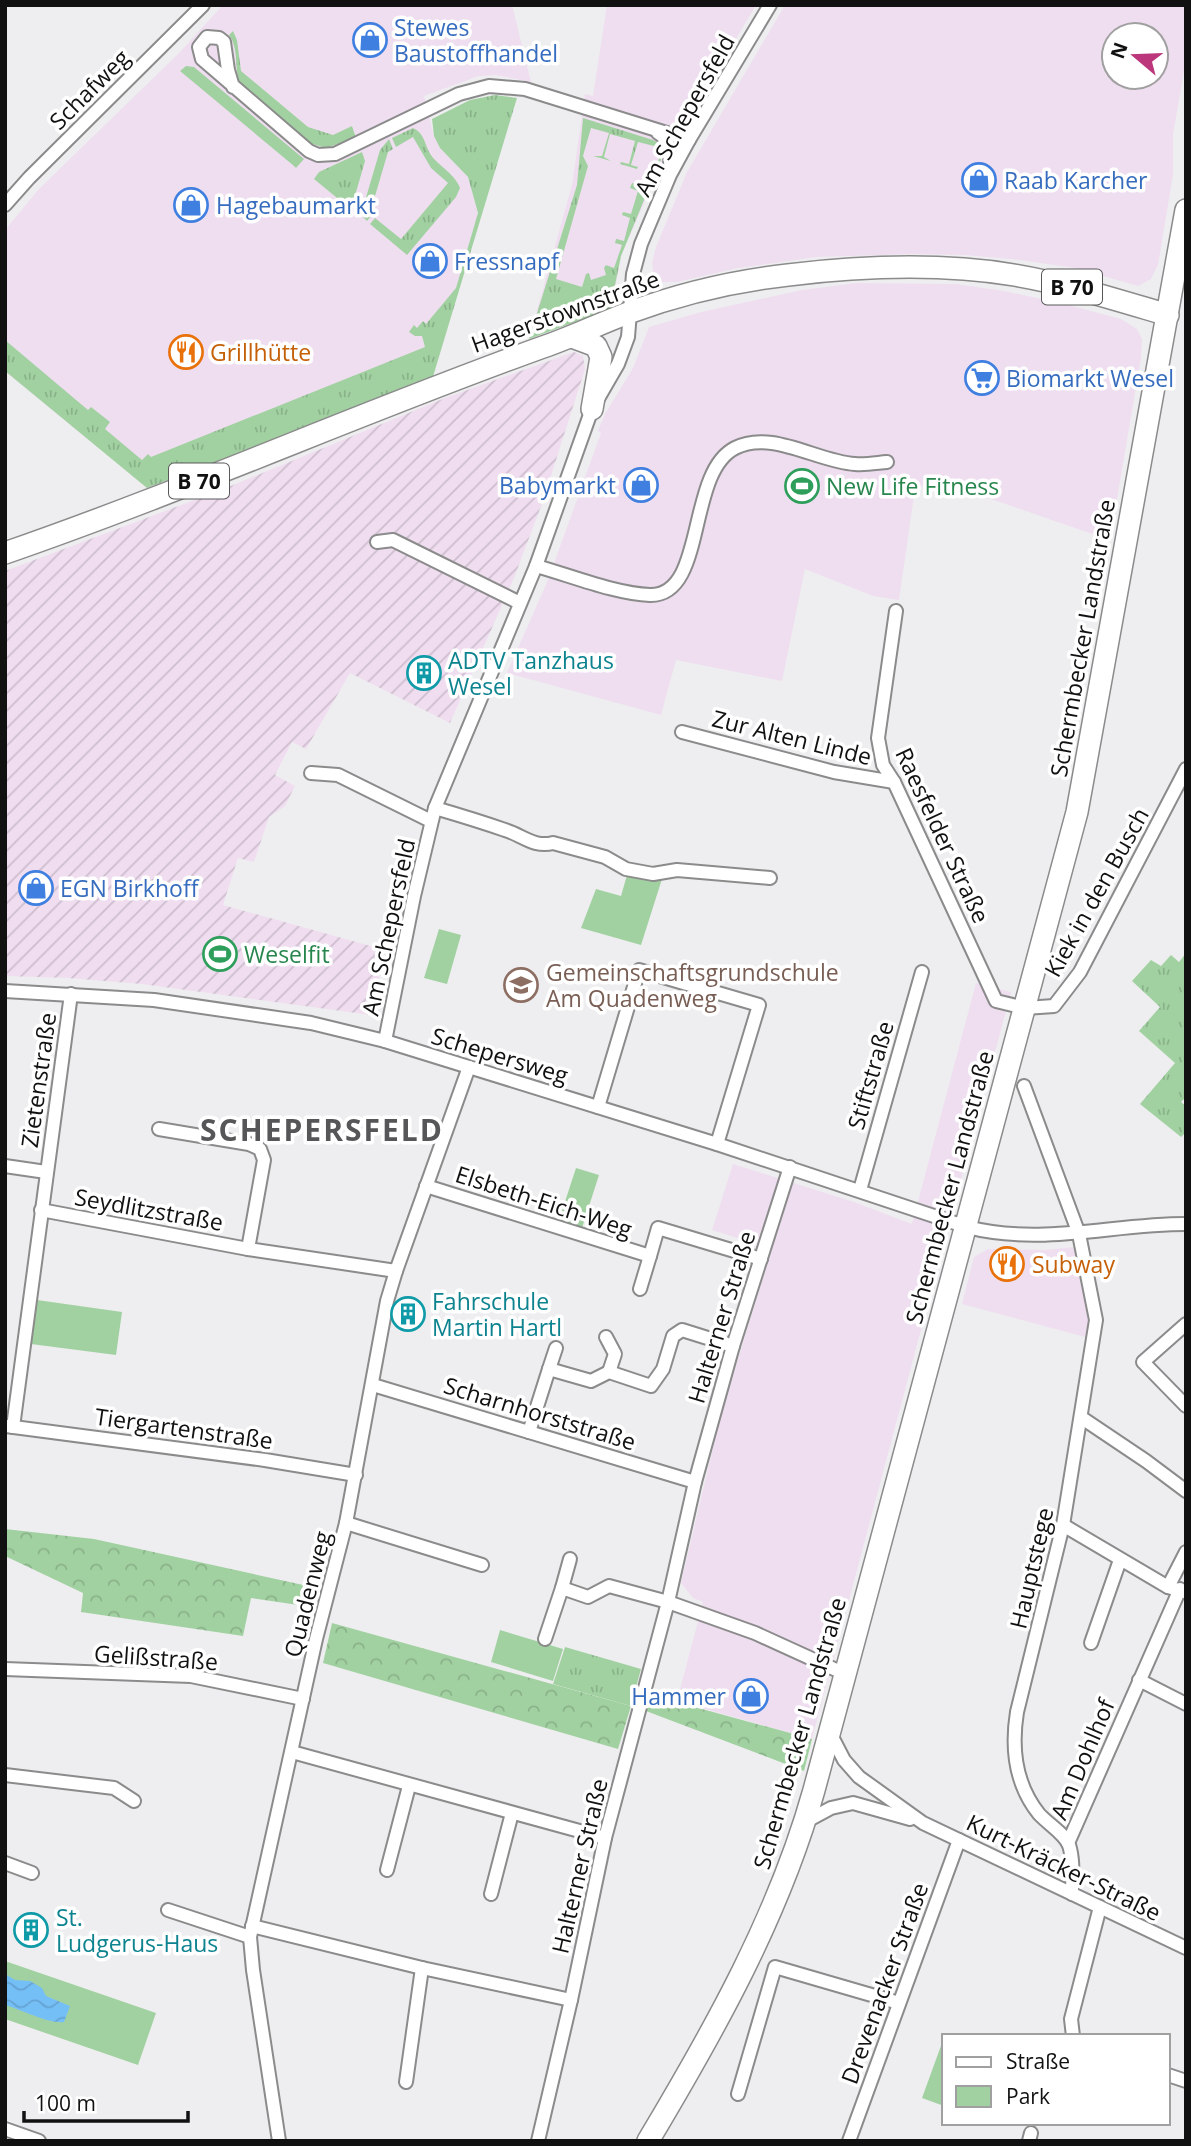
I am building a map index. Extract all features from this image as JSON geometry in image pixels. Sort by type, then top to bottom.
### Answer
[{"type":"main road","name":"Schermbecker Landstraße","points":[[648,2141],[695,2063],[773,1908],[805,1822],[830,1733],[1077,812],[1186,210]]},
{"type":"main road","name":"Hagerstownstraße","points":[[5,553],[103,518],[629,313],[720,286],[789,275],[891,268],[974,270],[1064,285],[1168,315]]},
{"type":"main road","points":[[572,337],[596,346],[601,358],[592,409]]},
{"type":"street","name":"Schafweg","points":[[5,205],[203,5]]},
{"type":"street","name":"Am Schepersfeld","points":[[385,1041],[433,815],[536,566],[592,409],[618,365],[628,337],[633,274],[638,254],[670,175],[770,5]]},
{"type":"street","points":[[233,87],[309,151],[318,155],[335,154],[459,94],[489,86],[525,89],[689,140]]},
{"type":"street","points":[[645,127],[663,136],[667,142],[670,175]]},
{"type":"street","points":[[536,566],[634,594],[665,593],[675,586],[685,569],[710,475],[721,457],[736,447],[753,442],[782,445],[855,464],[887,462]]},
{"type":"street","points":[[377,542],[393,540],[520,603]]},
{"type":"street","name":"Raesfelder Straße","points":[[896,611],[878,738],[883,765],[894,782],[996,1001],[1025,1008]]},
{"type":"street","name":"Zur Alten Linde","points":[[681,732],[834,772],[894,782]]},
{"type":"street","name":"Kiek in den Busch","points":[[1025,1008],[1054,1006],[1080,972],[1186,769]]},
{"type":"street","name":"Am Schepersfeld","points":[[311,773],[338,775],[433,815]]},
{"type":"street","points":[[433,815],[512,832],[524,840],[545,845],[553,843],[605,857],[626,869],[653,874],[677,870],[770,878]]},
{"type":"street","points":[[598,1107],[639,970],[759,1005],[717,1144]]},
{"type":"street","name":"Stiftstraße","points":[[860,1189],[922,972]]},
{"type":"street","name":"Schepersweg","points":[[5,991],[154,1000],[311,1023],[385,1041],[860,1189],[994,1234],[1079,1234],[1160,1224],[1186,1224]]},
{"type":"street","name":"Zietenstraße","points":[[9,1427],[71,994]]},
{"type":"street","name":"Quadenweg","points":[[279,2141],[253,1970],[251,1932],[346,1523],[382,1326],[396,1271],[469,1067]]},
{"type":"street","name":"Hauptstege","points":[[1024,1086],[1079,1234],[1096,1320],[1063,1525],[1017,1712],[1013,1739],[1022,1790],[1040,1814],[1068,1843]]},
{"type":"street","name":"Seydlitzstraße","points":[[159,1129],[249,1144],[260,1149],[264,1160],[248,1249]]},
{"type":"street","name":"Zietenstraße","points":[[5,1166],[46,1172]]},
{"type":"street","name":"Halterner Straße","points":[[538,2141],[605,1838],[668,1602],[695,1482],[733,1346],[790,1167]]},
{"type":"street","name":"Elsbeth-Eich-Weg","points":[[426,1185],[650,1256]]},
{"type":"street","name":"Seydlitzstraße","points":[[41,1210],[248,1249],[396,1271]]},
{"type":"street","name":"Elsbeth-Eich-Weg","points":[[640,1289],[657,1228],[761,1259]]},
{"type":"street","points":[[1186,1324],[1143,1363],[1186,1406]]},
{"type":"street","points":[[550,1368],[591,1381],[609,1372],[651,1385],[663,1369],[673,1336],[682,1330],[733,1346]]},
{"type":"street","points":[[606,1337],[615,1354],[609,1372]]},
{"type":"street","points":[[529,1432],[556,1348]]},
{"type":"street","name":"Scharnhorststraße","points":[[373,1385],[695,1482]]},
{"type":"street","points":[[1082,1418],[1186,1491]]},
{"type":"street","name":"Tiergartenstraße","points":[[9,1427],[265,1460],[356,1475]]},
{"type":"street","points":[[346,1523],[482,1565]]},
{"type":"street","points":[[1063,1525],[1120,1560],[1178,1589]]},
{"type":"street","name":"Am Dohlhof","points":[[1068,1843],[1178,1589],[1186,1552]]},
{"type":"street","points":[[545,1639],[570,1559]]},
{"type":"street","points":[[1091,1643],[1120,1560]]},
{"type":"street","points":[[562,1588],[588,1597],[610,1586],[668,1602],[755,1633],[845,1674]]},
{"type":"street","name":"Gelißstraße","points":[[5,1669],[191,1676],[303,1699]]},
{"type":"street","points":[[1137,1685],[1186,1704]]},
{"type":"street","name":"Kurt-Kräcker-Straße","points":[[830,1733],[844,1760],[859,1777],[923,1823]]},
{"type":"street","points":[[292,1752],[605,1838]]},
{"type":"street","points":[[5,1775],[114,1788],[134,1801]]},
{"type":"street","points":[[387,1870],[409,1786]]},
{"type":"street","name":"Kurt-Kräcker-Straße","points":[[805,1822],[831,1808],[853,1803],[923,1823],[1186,1948]]},
{"type":"street","points":[[491,1895],[512,1814]]},
{"type":"street","name":"Drevenacker Straße","points":[[849,2141],[959,1840]]},
{"type":"street","points":[[1068,1843],[1072,1860],[1072,1894]]},
{"type":"street","points":[[5,1863],[32,1873]]},
{"type":"street","points":[[1073,2034],[1072,2019],[1100,1907]]},
{"type":"street","points":[[169,1910],[251,1932],[571,2000]]},
{"type":"street","points":[[406,2082],[422,1968]]},
{"type":"street","points":[[738,2094],[775,1968],[899,2003]]},
{"type":"street","points":[[5,2129],[39,2141]]},
{"type":"shaded area","points":[[223,5],[512,5],[531,82],[496,75],[479,76],[424,96],[434,136],[440,148],[468,177],[478,213],[432,373],[147,488],[5,371],[5,230],[39,189],[178,54]]},
{"type":"shaded area","points":[[607,5],[756,5],[673,146],[669,146],[621,256],[612,305],[529,339],[572,185],[585,94],[593,96]]},
{"type":"shaded area","points":[[785,5],[1186,5],[1186,59],[1173,135],[1173,175],[1158,265],[1151,279],[1138,286],[1075,268],[1020,260],[913,254],[817,257],[738,268],[677,282],[663,282],[654,278],[652,263],[687,172]]},
{"type":"shaded area","points":[[857,283],[956,284],[1004,291],[1121,319],[1137,329],[1142,339],[1141,358],[1110,540],[985,497],[982,499],[929,478],[914,496],[899,600],[873,596],[805,569],[782,681],[676,660],[661,715],[507,673],[548,580],[601,433],[598,431],[605,414],[633,368],[649,327],[701,312],[802,290]]},
{"type":"shaded area","points":[[574,352],[583,356],[585,369],[543,501],[514,578],[450,723],[350,673],[306,749],[292,742],[275,775],[295,786],[285,806],[269,817],[254,862],[238,858],[223,905],[385,950],[371,1015],[142,984],[5,976],[5,571],[216,492],[445,398]]},
{"type":"shaded area","points":[[976,983],[1011,992],[812,1739],[677,1701],[703,1602],[693,1598],[681,1583],[721,1414],[772,1249],[712,1230],[733,1164],[854,1202],[912,1224]]},
{"type":"shaded area","points":[[1074,1247],[1078,1249],[1091,1318],[1089,1338],[962,1304],[974,1257],[988,1249],[1045,1250]]},
{"type":"green space","points":[[233,31],[237,40],[241,71],[308,127],[333,135],[352,126],[356,138],[326,148],[309,143],[241,85],[229,35]]},
{"type":"green space","points":[[186,66],[194,67],[304,159],[296,168],[180,71]]},
{"type":"green space","points":[[495,95],[517,98],[432,380],[147,488],[5,371],[5,340],[88,410],[91,407],[110,422],[105,429],[142,460],[148,454],[151,457],[425,347],[422,336],[409,332],[414,325],[417,328],[423,321],[426,324],[456,288],[478,213],[468,177],[440,148],[434,136],[432,119],[470,100]]},
{"type":"green space","points":[[583,118],[653,140],[658,143],[663,154],[655,176],[647,172],[655,172],[661,152],[654,150],[654,146],[638,142],[631,165],[638,167],[637,169],[620,164],[629,164],[635,141],[610,134],[604,157],[611,161],[593,156],[602,156],[609,133],[591,128],[583,156],[588,166],[556,279],[582,287],[586,274],[589,273],[591,280],[606,275],[606,265],[614,268],[622,245],[615,243],[616,239],[624,241],[630,218],[622,215],[623,212],[631,214],[638,191],[630,188],[632,183],[649,188],[621,256],[610,309],[529,339],[577,185]]},
{"type":"green space","points":[[413,128],[422,135],[432,157],[454,178],[460,188],[456,197],[407,255],[370,224],[375,218],[401,239],[448,183],[431,168],[413,137],[396,147],[392,138]]},
{"type":"green space","points":[[389,139],[393,149],[388,152],[370,213],[372,215],[367,221],[362,211],[380,150]]},
{"type":"green space","points":[[362,152],[365,161],[352,206],[348,207],[314,179],[319,172]]},
{"type":"green space","points":[[627,875],[662,879],[641,945],[581,928],[596,889],[621,896]]},
{"type":"green space","points":[[439,929],[461,935],[447,984],[424,978]]},
{"type":"green space","points":[[1186,953],[1186,1097],[1181,1102],[1186,1106],[1186,1132],[1181,1137],[1140,1104],[1175,1063],[1139,1031],[1160,1007],[1132,981],[1151,960],[1161,966],[1171,955],[1179,962]]},
{"type":"green space","points":[[576,1168],[599,1175],[581,1231],[558,1223]]},
{"type":"green space","points":[[37,1300],[122,1312],[116,1355],[31,1344]]},
{"type":"green space","points":[[5,1529],[94,1539],[317,1588],[312,1607],[251,1598],[243,1636],[81,1612],[83,1593],[5,1556]]},
{"type":"green space","points":[[332,1623],[631,1706],[618,1749],[323,1663]]},
{"type":"green space","points":[[500,1630],[563,1649],[553,1681],[491,1662]]},
{"type":"green space","points":[[565,1647],[641,1669],[631,1706],[553,1684]]},
{"type":"green space","points":[[651,1695],[812,1739],[804,1771],[646,1711]]},
{"type":"green space","points":[[5,1961],[156,2013],[138,2065],[5,2019]]},
{"type":"green space","points":[[942,2043],[942,2105],[922,2098]]},
{"type":"water","points":[[5,1974],[15,1980],[30,1981],[42,1988],[46,1996],[70,2006],[64,2022],[43,2019],[5,2005]]},
{"type":"place","name":"Stewes Baustoffhandel","points":[[370,40]]},
{"type":"place","name":"Raab Karcher","points":[[979,180]]},
{"type":"place","name":"Hagebaumarkt","points":[[191,205]]},
{"type":"place","name":"Fressnapf","points":[[430,261]]},
{"type":"place","name":"Grillhütte","points":[[186,352]]},
{"type":"place","name":"Biomarkt Wesel","points":[[982,378]]},
{"type":"place","name":"Babymarkt","points":[[641,485]]},
{"type":"place","name":"New Life Fitness","points":[[802,486]]},
{"type":"place","name":"ADTV Tanzhaus Wesel","points":[[424,673]]},
{"type":"place","name":"EGN Birkhoff","points":[[36,888]]},
{"type":"place","name":"Weselfit","points":[[220,954]]},
{"type":"place","name":"Gemeinschaftsgrundschule Am Quadenweg","points":[[521,985]]},
{"type":"place","name":"Subway","points":[[1007,1264]]},
{"type":"place","name":"Fahrschule Martin Hartl","points":[[408,1314]]},
{"type":"place","name":"Hammer","points":[[751,1696]]},
{"type":"place","name":"St. Ludgerus-Haus","points":[[31,1930]]},
{"type":"district","name":"SCHEPERSFELD","points":[[322,1129]]}]
